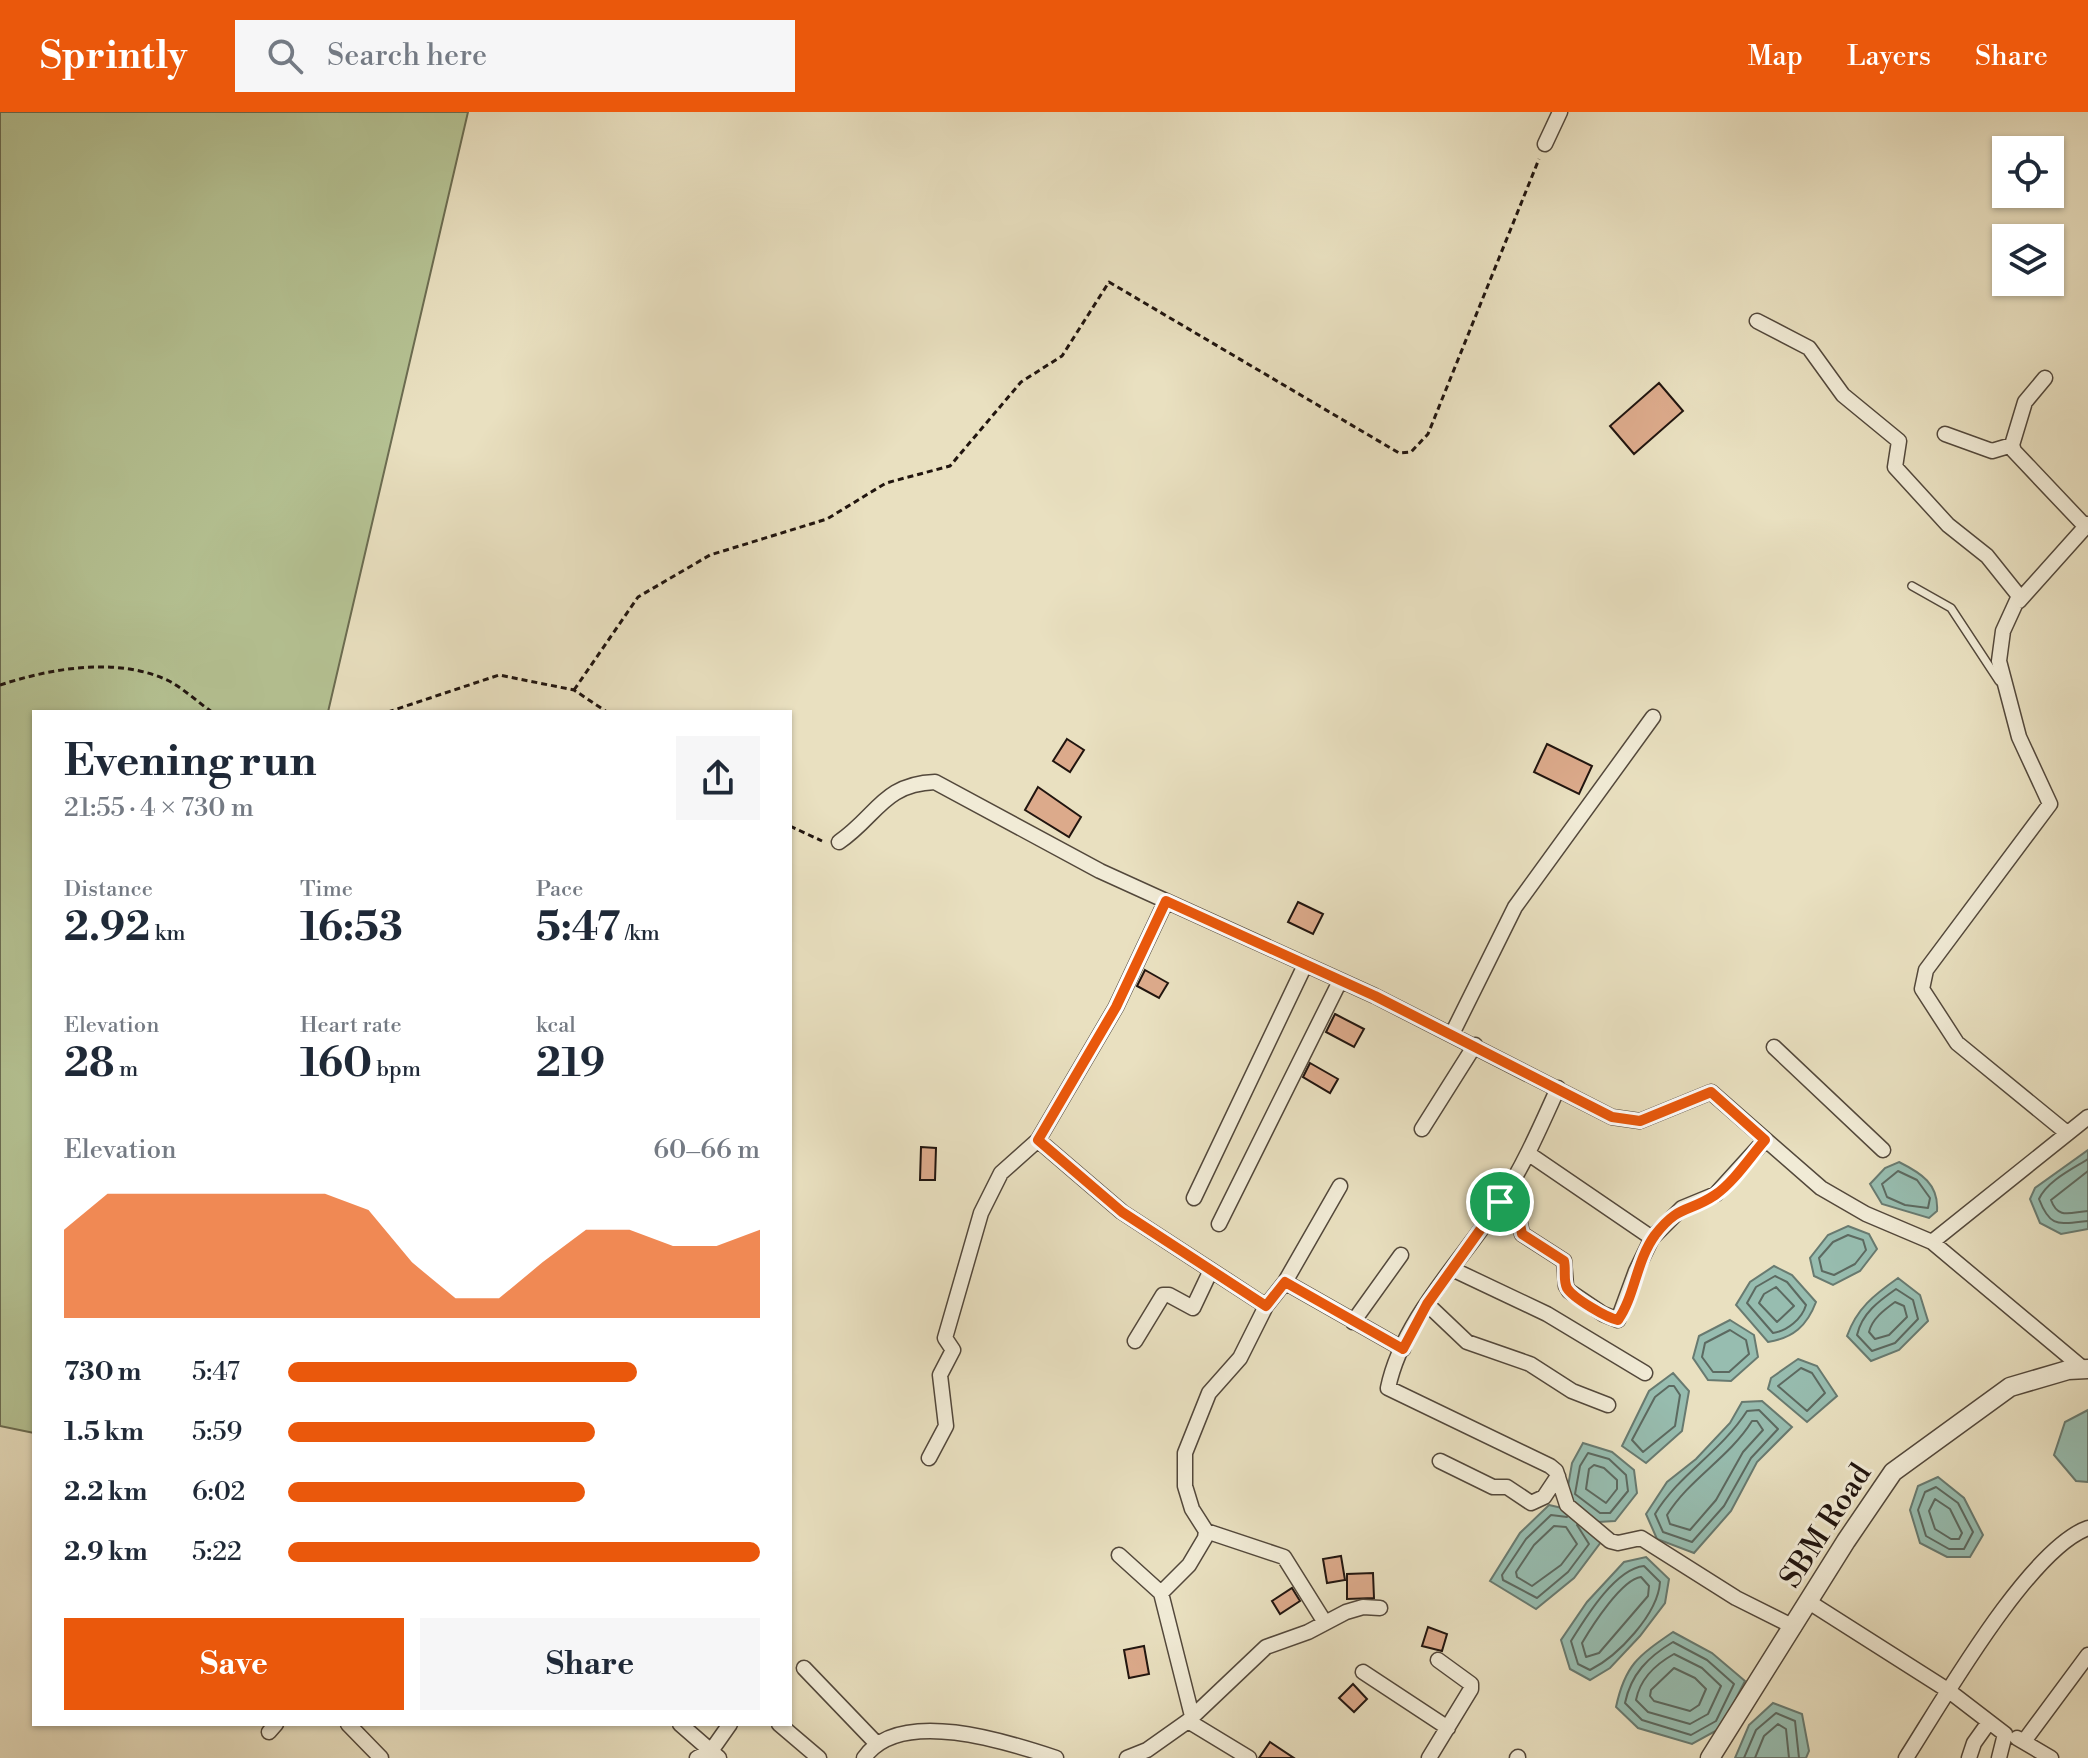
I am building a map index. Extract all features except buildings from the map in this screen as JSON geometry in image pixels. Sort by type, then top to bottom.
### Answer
[{"type":"street","points":[[1545,144],[1560,112]]},
{"type":"street","points":[[1757,321],[1809,348],[1833,385],[1899,441],[1895,467],[1948,525],[1987,556],[2016,590],[2019,601]]},
{"type":"street","points":[[2045,378],[2025,402],[2012,445],[2014,451],[2086,525],[2019,601],[2005,626],[1999,647],[2019,737],[2050,804],[2048,811],[1926,970],[1922,989],[1957,1043],[2067,1133]]},
{"type":"street","points":[[1945,434],[1992,451],[2012,445]]},
{"type":"street","points":[[1452,1034],[1515,907],[1653,717]]},
{"type":"street","points":[[839,842],[855,831],[885,798],[912,783],[935,782],[1100,871],[1475,1045],[1612,1117],[1640,1121],[1711,1092],[1821,1188],[1866,1214],[1932,1242],[2087,1370]]},
{"type":"street","points":[[929,1458],[946,1426],[940,1375],[953,1350],[945,1338],[948,1317],[981,1213],[1001,1173],[1038,1140],[1116,1007],[1166,901]]},
{"type":"street","points":[[1194,1198],[1305,965]]},
{"type":"street","points":[[1219,1224],[1340,981]]},
{"type":"street","points":[[1422,1129],[1475,1045]]},
{"type":"street","points":[[1774,1047],[1883,1150]]},
{"type":"street","points":[[1558,1088],[1529,1154],[1500,1202],[1427,1304],[1388,1384],[1392,1391],[1550,1466],[1558,1476],[1567,1505],[1610,1541],[1618,1543],[1641,1538],[1736,1598],[1794,1627]]},
{"type":"street","points":[[1932,1242],[2088,1117]]},
{"type":"street","points":[[1038,1140],[1122,1212],[1266,1306]]},
{"type":"street","points":[[1500,1202],[1519,1219],[1522,1234],[1564,1261],[1569,1291],[1614,1320],[1620,1319],[1636,1271],[1652,1238],[1682,1208],[1716,1194],[1765,1140]]},
{"type":"street","points":[[1529,1154],[1652,1238]]},
{"type":"street","points":[[1324,1621],[1289,1562],[1281,1555],[1206,1531],[1192,1509],[1185,1486],[1185,1453],[1209,1393],[1240,1358],[1266,1306],[1285,1282],[1340,1186]]},
{"type":"street","points":[[1353,1322],[1401,1255]]},
{"type":"street","points":[[1452,1269],[1547,1314],[1645,1373]]},
{"type":"street","points":[[1135,1341],[1163,1295],[1169,1295],[1190,1308],[1195,1306],[1211,1270]]},
{"type":"street","points":[[1285,1282],[1403,1349]]},
{"type":"street","points":[[1427,1304],[1467,1342],[1530,1364],[1572,1391],[1608,1405]]},
{"type":"street","name":"SBM Road","points":[[1710,1758],[1893,1472],[2010,1387],[2068,1370],[2087,1370]]},
{"type":"street","points":[[1440,1461],[1493,1487],[1507,1487],[1531,1503],[1544,1497],[1558,1476]]},
{"type":"street","points":[[1906,1758],[2029,1574],[2064,1540],[2088,1528]]},
{"type":"street","points":[[1161,1593],[1189,1565],[1206,1531]]},
{"type":"street","points":[[1119,1555],[1161,1593],[1190,1719],[1233,1753],[1249,1758]]},
{"type":"street","points":[[1809,1602],[1949,1691],[2005,1734],[2025,1740],[2051,1758]]},
{"type":"street","points":[[1127,1758],[1147,1750],[1190,1719],[1266,1647],[1363,1607],[1380,1608]]},
{"type":"street","points":[[2025,1740],[2088,1655]]},
{"type":"street","points":[[1429,1758],[1469,1693],[1471,1684],[1438,1660]]},
{"type":"street","points":[[804,1668],[877,1744]]},
{"type":"street","points":[[1363,1672],[1448,1728]]},
{"type":"street","points":[[1969,1758],[1974,1743],[1989,1722]]},
{"type":"street","points":[[350,1726],[381,1758]]},
{"type":"street","points":[[682,1726],[709,1756],[729,1726]]},
{"type":"street","points":[[781,1726],[819,1758]]},
{"type":"street","points":[[864,1758],[877,1744],[905,1732],[999,1739],[1056,1758]]},
{"type":"street","points":[[1999,1758],[2005,1734]]},
{"type":"lane","points":[[1912,586],[1951,608],[2007,692]]},
{"type":"path","points":[[574,690],[638,597],[650,587],[710,555],[827,519],[886,483],[950,466],[1021,382],[1062,356],[1109,282],[1399,453],[1411,452],[1428,434],[1545,144]]},
{"type":"path","points":[[0,685],[32,674],[82,668],[133,670],[171,682],[209,710]]},
{"type":"path","points":[[394,710],[499,675],[574,690],[604,710]]},
{"type":"path","points":[[792,827],[816,841],[839,842]]},
{"type":"green space","points":[[0,112],[468,112],[328,710],[32,710],[32,1433],[0,1426]]},
{"type":"water","points":[[2088,1150],[2088,1229],[2061,1234],[2040,1223],[2030,1199],[2035,1188]]},
{"type":"water","points":[[1899,1162],[1921,1175],[1932,1187],[1937,1211],[1929,1218],[1882,1204],[1870,1184],[1885,1168]]},
{"type":"water","points":[[1848,1226],[1869,1234],[1877,1249],[1860,1271],[1833,1285],[1814,1276],[1810,1258],[1828,1235]]},
{"type":"water","points":[[1774,1266],[1792,1275],[1816,1302],[1798,1330],[1768,1342],[1736,1305],[1750,1282]]},
{"type":"water","points":[[1898,1278],[1920,1295],[1928,1321],[1899,1350],[1871,1361],[1847,1336],[1867,1303]]},
{"type":"water","points":[[1730,1320],[1754,1335],[1758,1357],[1731,1381],[1708,1380],[1693,1358],[1699,1336]]},
{"type":"water","points":[[1798,1359],[1817,1366],[1837,1396],[1807,1422],[1768,1389],[1771,1378]]},
{"type":"water","points":[[1673,1373],[1689,1391],[1682,1431],[1646,1463],[1622,1446],[1649,1391]]},
{"type":"water","points":[[1762,1401],[1792,1427],[1757,1462],[1731,1511],[1694,1553],[1657,1539],[1646,1514],[1667,1482],[1696,1459],[1730,1423],[1742,1402]]},
{"type":"water","points":[[2088,1410],[2088,1482],[2076,1481],[2054,1455],[2065,1422]]},
{"type":"water","points":[[1583,1443],[1612,1452],[1634,1470],[1637,1493],[1615,1521],[1598,1522],[1566,1498],[1572,1463]]},
{"type":"water","points":[[1938,1477],[1964,1498],[1983,1535],[1970,1557],[1947,1557],[1920,1543],[1910,1510],[1918,1486]]},
{"type":"water","points":[[1549,1505],[1575,1511],[1601,1542],[1574,1578],[1536,1609],[1490,1581],[1520,1533]]},
{"type":"water","points":[[1646,1557],[1669,1579],[1665,1603],[1610,1668],[1590,1680],[1570,1669],[1561,1640],[1587,1602],[1624,1562]]},
{"type":"water","points":[[1673,1632],[1712,1653],[1745,1681],[1721,1728],[1692,1744],[1638,1728],[1616,1707],[1624,1681],[1635,1663]]},
{"type":"water","points":[[1773,1703],[1802,1714],[1809,1751],[1806,1758],[1735,1758],[1749,1725]]},
{"type":"route","points":[[1166,901],[1375,996],[1612,1117],[1640,1121],[1711,1092],[1765,1140],[1721,1190],[1682,1208],[1652,1238],[1618,1320],[1603,1314],[1569,1291],[1564,1261],[1522,1234],[1519,1219],[1500,1202],[1427,1304],[1403,1349],[1285,1282],[1266,1306],[1122,1212],[1038,1140],[1116,1007],[1166,901]]}]
